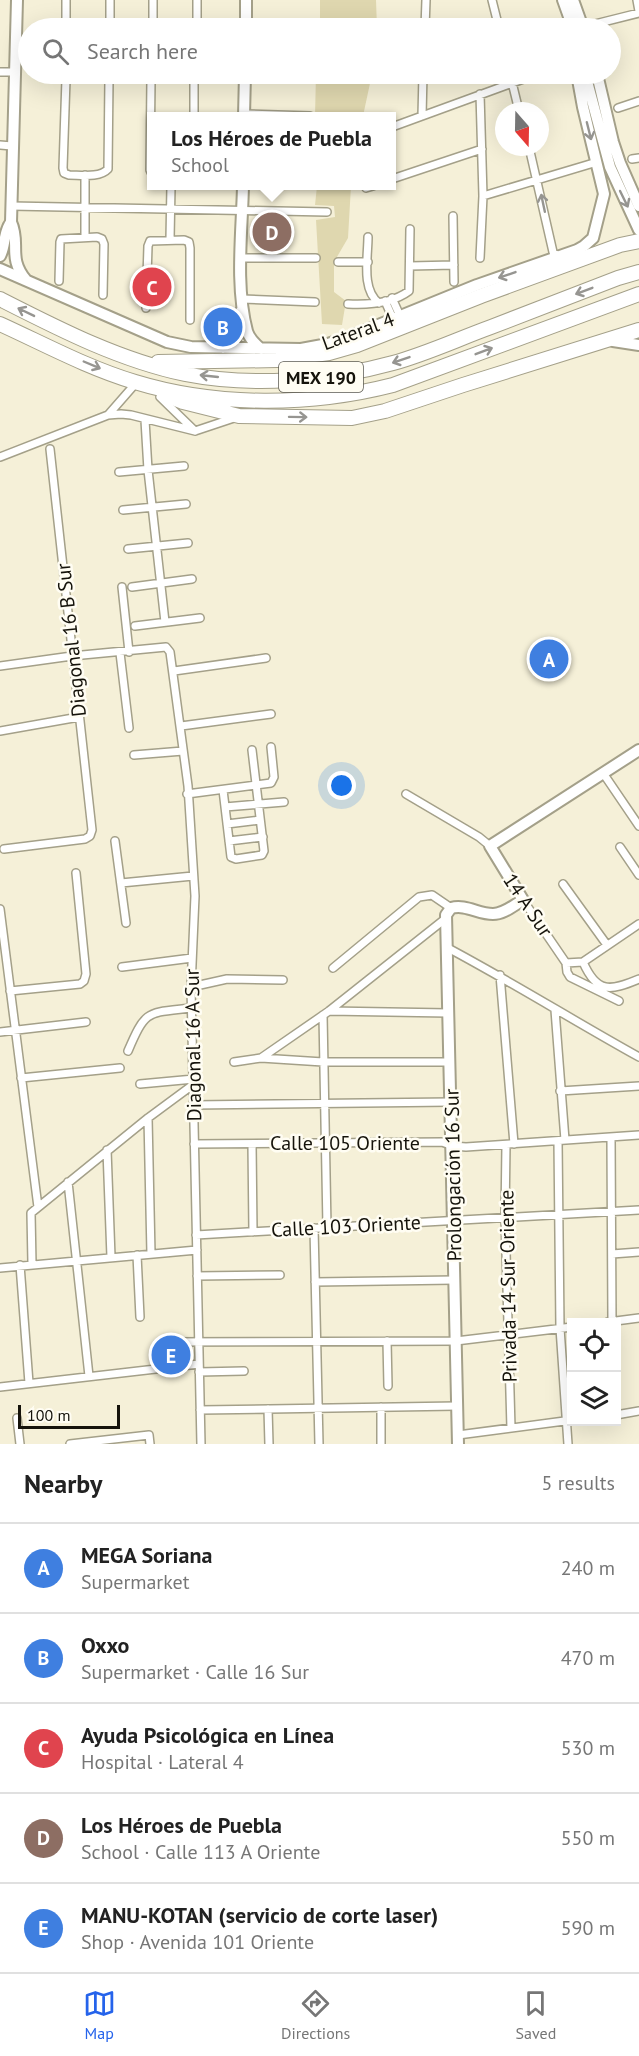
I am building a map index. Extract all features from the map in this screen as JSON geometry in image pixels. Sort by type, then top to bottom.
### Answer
[{"type":"highway","points":[[138,362],[277,360],[329,353],[357,345],[479,291],[562,261],[639,241]]},
{"type":"highway","name":"MEX 190","points":[[0,299],[86,342],[138,362],[186,374],[279,381],[341,375],[394,363],[639,272]]},
{"type":"highway","name":"MEX 190","points":[[0,324],[92,366],[142,383],[196,395],[252,399],[316,399],[366,392],[393,385],[639,294]]},
{"type":"highway","points":[[142,383],[183,402],[239,416],[352,418],[370,415],[639,330]]},
{"type":"street","points":[[17,0],[11,222],[14,230],[17,270],[27,281]]},
{"type":"street","points":[[66,0],[66,18]]},
{"type":"street","points":[[110,0],[110,18]]},
{"type":"street","points":[[153,0],[153,18]]},
{"type":"street","points":[[197,0],[197,18]]},
{"type":"street","points":[[246,0],[246,18]]},
{"type":"street","points":[[425,18],[426,0]]},
{"type":"street","points":[[492,0],[496,18]]},
{"type":"street","points":[[563,0],[569,18]]},
{"type":"street","points":[[573,0],[579,18]]},
{"type":"street","points":[[617,18],[639,12],[637,0]]},
{"type":"street","points":[[0,72],[15,72]]},
{"type":"street","points":[[66,84],[64,173],[85,175],[100,174],[108,169],[109,84]]},
{"type":"street","points":[[151,84],[151,112]]},
{"type":"street","points":[[194,84],[194,112]]},
{"type":"street","points":[[244,112],[245,84]]},
{"type":"street","points":[[422,116],[423,84]]},
{"type":"street","points":[[396,126],[509,84]]},
{"type":"street","points":[[512,84],[517,102]]},
{"type":"street","points":[[531,156],[553,252],[562,261],[593,238],[603,201],[603,185],[579,84]]},
{"type":"street","points":[[593,84],[610,167],[639,230]]},
{"type":"street","points":[[594,84],[613,142],[639,206]]},
{"type":"street","points":[[480,94],[483,196],[480,258]]},
{"type":"street","points":[[618,108],[639,101]]},
{"type":"street","points":[[0,145],[12,146]]},
{"type":"street","points":[[396,178],[482,148]]},
{"type":"street","points":[[483,196],[597,162]]},
{"type":"street","points":[[85,175],[85,237]]},
{"type":"street","points":[[170,239],[171,190]]},
{"type":"street","points":[[243,190],[243,332],[261,349]]},
{"type":"street","points":[[11,206],[327,212]]},
{"type":"street","points":[[453,216],[454,282]]},
{"type":"street","points":[[11,222],[6,229],[1,254],[14,252]]},
{"type":"street","points":[[348,304],[364,305],[385,301],[409,291],[410,229]]},
{"type":"street","points":[[59,281],[62,239],[97,237],[102,239],[104,244],[103,295]]},
{"type":"street","points":[[368,237],[369,289],[374,298],[385,301],[397,318]]},
{"type":"street","points":[[146,308],[150,241],[170,239],[189,242],[190,320]]},
{"type":"street","points":[[242,258],[316,258]]},
{"type":"street","points":[[338,262],[368,262]]},
{"type":"street","points":[[410,266],[454,265]]},
{"type":"street","name":"Lateral 4","points":[[0,269],[167,342],[190,348],[315,347],[479,291]]},
{"type":"street","points":[[242,304],[315,302]]},
{"type":"street","points":[[222,349],[243,332]]},
{"type":"street","points":[[607,341],[622,341],[639,345]]},
{"type":"street","points":[[108,415],[142,383],[195,431]]},
{"type":"street","points":[[0,457],[108,415],[122,414],[195,431],[239,416]]},
{"type":"street","points":[[145,420],[148,470],[165,622]]},
{"type":"street","name":"Diagonal 16 B Sur","points":[[4,849],[85,839],[90,836],[92,830],[50,449]]},
{"type":"street","points":[[119,472],[184,466]]},
{"type":"street","points":[[123,510],[186,504]]},
{"type":"street","points":[[128,549],[188,543]]},
{"type":"street","points":[[132,587],[192,579]]},
{"type":"street","points":[[122,586],[129,728]]},
{"type":"street","points":[[135,626],[200,618]]},
{"type":"street","name":"Diagonal 16 A Sur","points":[[124,652],[168,648],[174,670],[188,794],[195,896],[191,1008],[201,1444]]},
{"type":"street","points":[[0,666],[72,656],[124,652]]},
{"type":"street","points":[[174,670],[266,658]]},
{"type":"street","points":[[181,726],[272,714]]},
{"type":"street","points":[[0,731],[79,717]]},
{"type":"street","points":[[188,794],[271,783],[274,780],[271,747]]},
{"type":"street","points":[[223,790],[231,857],[236,859],[262,855],[264,852],[252,750]]},
{"type":"street","points":[[406,794],[479,837],[490,846],[639,750]]},
{"type":"street","points":[[134,755],[183,751]]},
{"type":"street","points":[[603,773],[639,826]]},
{"type":"street","points":[[225,807],[284,802]]},
{"type":"street","points":[[227,824],[260,820]]},
{"type":"street","points":[[229,841],[262,837]]},
{"type":"street","points":[[115,841],[126,923]]},
{"type":"street","name":"14 A Sur","points":[[490,846],[566,963]]},
{"type":"street","points":[[620,847],[639,875]]},
{"type":"street","points":[[10,991],[80,984],[84,981],[86,974],[76,873]]},
{"type":"street","points":[[121,883],[193,876]]},
{"type":"street","points":[[563,884],[607,945]]},
{"type":"street","points":[[333,968],[419,897],[432,895],[451,909],[471,908],[495,914],[523,900]]},
{"type":"street","points":[[0,909],[3,952],[38,1207]]},
{"type":"street","name":"Prolongación 16 Sur","points":[[451,909],[446,919],[446,947],[453,1146],[458,1440]]},
{"type":"street","points":[[261,1058],[326,1013],[446,919]]},
{"type":"street","points":[[619,1001],[570,977],[566,963],[583,962],[639,924]]},
{"type":"street","points":[[446,947],[500,975],[555,1010],[639,1057]]},
{"type":"street","points":[[122,967],[192,958]]},
{"type":"street","points":[[583,962],[594,982],[605,988],[618,988],[639,980]]},
{"type":"street","points":[[500,975],[514,1144]]},
{"type":"street","points":[[191,987],[227,980],[259,978],[283,980]]},
{"type":"street","points":[[128,1051],[140,1023],[146,1017],[160,1012],[191,1008]]},
{"type":"street","points":[[555,1010],[561,1140],[560,1328],[567,1400]]},
{"type":"street","points":[[326,1013],[448,1012]]},
{"type":"street","points":[[326,1013],[323,1062],[327,1227]]},
{"type":"street","points":[[0,1032],[86,1022]]},
{"type":"street","points":[[234,1062],[261,1058],[323,1062],[450,1062]]},
{"type":"street","points":[[21,1078],[120,1068]]},
{"type":"street","points":[[140,1084],[194,1081]]},
{"type":"street","points":[[32,1264],[31,1212],[194,1081]]},
{"type":"street","points":[[560,1091],[639,1086]]},
{"type":"street","points":[[193,1105],[451,1102]]},
{"type":"street","points":[[148,1118],[151,1254]]},
{"type":"street","name":"Calle 105 Oriente","points":[[194,1144],[442,1142],[453,1146],[506,1145],[639,1135]]},
{"type":"street","points":[[611,1137],[611,1318]]},
{"type":"street","points":[[252,1144],[253,1232]]},
{"type":"street","name":"Privada 14 Sur Oriente","points":[[506,1145],[505,1217],[511,1428]]},
{"type":"street","points":[[107,1150],[111,1257]]},
{"type":"street","points":[[68,1182],[89,1376]]},
{"type":"street","name":"Calle 103 Oriente","points":[[196,1235],[639,1210]]},
{"type":"street","points":[[314,1228],[319,1444]]},
{"type":"street","points":[[0,1268],[196,1250]]},
{"type":"street","points":[[612,1254],[639,1252]]},
{"type":"street","points":[[136,1255],[140,1317]]},
{"type":"street","points":[[20,1265],[29,1383]]},
{"type":"street","points":[[197,1276],[280,1275]]},
{"type":"street","points":[[315,1282],[455,1280]]},
{"type":"street","points":[[621,1321],[639,1318]]},
{"type":"street","points":[[166,1342],[456,1341],[567,1327]]},
{"type":"street","points":[[387,1341],[388,1386]]},
{"type":"street","points":[[0,1387],[199,1364]]},
{"type":"street","points":[[199,1372],[244,1371]]},
{"type":"street","points":[[200,1410],[457,1406]]},
{"type":"street","points":[[381,1407],[381,1444]]},
{"type":"street","points":[[268,1409],[269,1444]]},
{"type":"street","points":[[621,1414],[639,1411]]},
{"type":"street","points":[[17,1418],[20,1444]]},
{"type":"street","points":[[458,1440],[511,1428],[567,1421]]},
{"type":"street","points":[[568,1444],[569,1426]]},
{"type":"street","points":[[70,1444],[149,1435],[150,1444]]},
{"type":"shaded area","points":[[320,0],[376,0],[377,18],[320,18]]},
{"type":"shaded area","points":[[316,84],[370,84],[364,112],[315,112]]},
{"type":"shaded area","points":[[317,190],[351,190],[348,238],[334,262],[334,292],[346,301],[342,325],[322,324],[316,220],[335,217],[334,206],[315,205]]},
{"type":"place","name":"Los Héroes de Puebla","points":[[272,232]]},
{"type":"place","name":"Ayuda Psicológica en Línea","points":[[152,287]]},
{"type":"place","name":"Oxxo","points":[[223,327]]},
{"type":"place","name":"MEGA Soriana","points":[[549,659]]},
{"type":"place","name":"MANU-KOTAN (servicio de corte laser)","points":[[171,1355]]}]
